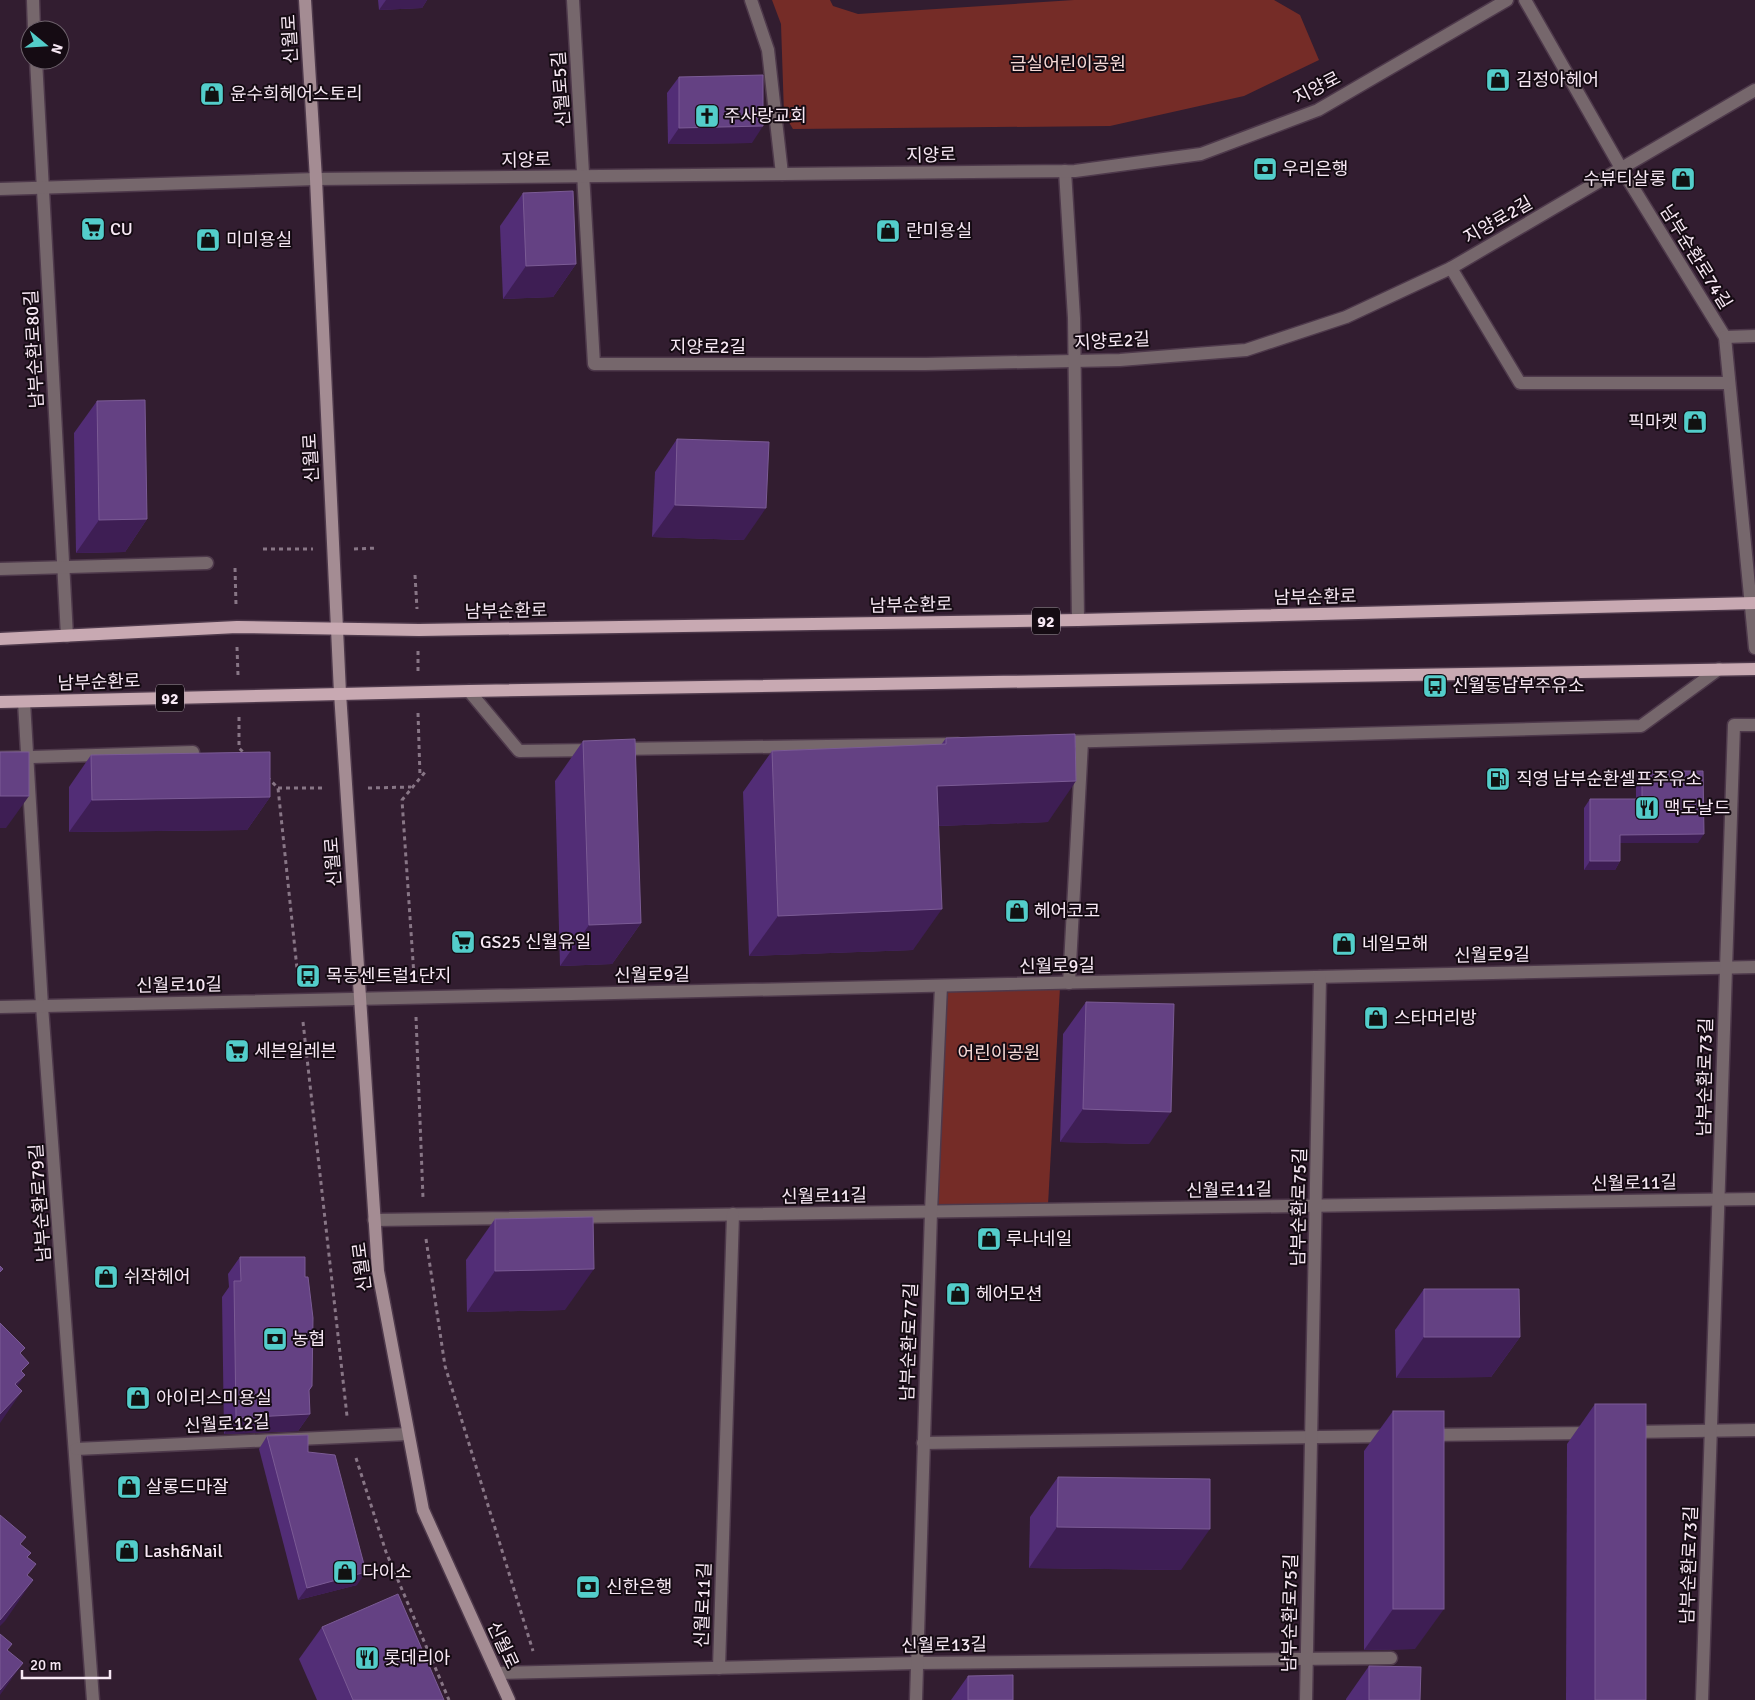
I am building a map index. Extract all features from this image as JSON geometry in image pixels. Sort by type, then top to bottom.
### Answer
[{"type":"main road","name":"신월로","points":[[305,0],[316,179],[340,693],[378,1271],[423,1510],[509,1700]]},
{"type":"main road","name":"남부순환로","points":[[0,639],[236,627],[418,630],[1078,620],[1752,603]]},
{"type":"main road","name":"남부순환로","points":[[0,631],[67,636]]},
{"type":"main road","name":"남부순환로","points":[[0,702],[340,693],[1755,669]]},
{"type":"street","points":[[33,0],[34,20]]},
{"type":"street","name":"신월로5길","points":[[573,0],[584,176]]},
{"type":"street","points":[[751,0],[768,50],[782,174]]},
{"type":"street","name":"지양로","points":[[0,189],[316,179],[1066,171],[1200,154],[1318,110],[1507,0]]},
{"type":"street","name":"남부순환로74길","points":[[1525,0],[1621,168],[1725,336],[1755,648]]},
{"type":"street","name":"남부순환로80길","points":[[37,70],[67,636]]},
{"type":"street","name":"지양로2길","points":[[584,176],[594,364],[926,364],[1120,360],[1246,350],[1346,317],[1451,268],[1755,90]]},
{"type":"street","points":[[1066,171],[1074,318],[1072,361],[1078,620]]},
{"type":"street","points":[[1451,268],[1520,383],[1729,382]]},
{"type":"street","points":[[1725,336],[1755,336]]},
{"type":"street","points":[[0,569],[207,563]]},
{"type":"street","points":[[1043,742],[1641,726],[1719,669]]},
{"type":"street","points":[[470,691],[519,751],[974,744]]},
{"type":"street","name":"남부순환로79길","points":[[24,702],[42,1006],[94,1700]]},
{"type":"street","name":"남부순환로73길","points":[[1702,1700],[1719,1200],[1724,968],[1734,725],[1755,724]]},
{"type":"street","points":[[1069,983],[1082,742]]},
{"type":"street","points":[[0,758],[194,752]]},
{"type":"street","name":"신월로9길","points":[[360,999],[1755,967]]},
{"type":"street","name":"남부순환로75길","points":[[1306,1700],[1320,977]]},
{"type":"street","name":"남부순환로77길","points":[[916,1700],[931,1212],[941,986]]},
{"type":"street","name":"신월로10길","points":[[0,1007],[360,999]]},
{"type":"street","name":"신월로11길","points":[[374,1220],[1755,1199]]},
{"type":"street","name":"신월로11길","points":[[719,1668],[733,1214]]},
{"type":"street","points":[[1621,1432],[1755,1430]]},
{"type":"street","points":[[923,1443],[1601,1432]]},
{"type":"street","name":"신월로12길","points":[[76,1449],[408,1434]]},
{"type":"street","name":"신월로13길","points":[[497,1673],[917,1663],[1391,1658]]},
{"type":"path","points":[[235,568],[239,748],[252,761]]},
{"type":"path","points":[[265,775],[278,788],[349,1436],[386,1552],[449,1700]]},
{"type":"green space","name":"금실어린이공원","points":[[772,0],[830,0],[833,6],[858,14],[1074,0],[1274,0],[1300,15],[1319,60],[1244,96],[1110,126],[793,129],[784,114],[781,24]]},
{"type":"green space","name":"어린이공원","points":[[945,986],[1060,987],[1048,1205],[935,1207]]},
{"type":"building","points":[[763,75],[763,126],[679,128],[679,77]]},
{"type":"building","points":[[573,191],[576,264],[526,266],[523,193]]},
{"type":"building","points":[[145,400],[147,519],[99,520],[97,401]]},
{"type":"building","points":[[677,439],[769,442],[766,508],[675,505]]},
{"type":"building","points":[[1075,734],[1076,781],[937,786],[942,909],[778,916],[772,751],[946,744],[946,738]]},
{"type":"building","points":[[635,739],[641,923],[589,925],[583,741]]},
{"type":"building","points":[[0,752],[29,752],[29,796],[0,796]]},
{"type":"building","points":[[270,752],[270,797],[92,800],[91,755]]},
{"type":"building","points":[[1642,771],[1703,771],[1704,834],[1620,835],[1620,861],[1590,861],[1590,799],[1642,799]]},
{"type":"building","points":[[1086,1002],[1174,1004],[1171,1112],[1083,1109]]},
{"type":"building","points":[[593,1217],[594,1269],[495,1271],[495,1219]]},
{"type":"building","points":[[240,1257],[305,1257],[305,1277],[308,1277],[313,1318],[312,1386],[309,1390],[310,1414],[236,1418],[234,1281],[241,1281]]},
{"type":"building","points":[[1424,1289],[1519,1289],[1520,1337],[1424,1337]]},
{"type":"building","points":[[0,1323],[25,1348],[20,1353],[29,1363],[21,1371],[25,1375],[15,1384],[22,1391],[0,1414]]},
{"type":"building","points":[[1595,1404],[1646,1404],[1646,1700],[1595,1700]]},
{"type":"building","points":[[1393,1411],[1444,1411],[1444,1609],[1393,1609]]},
{"type":"building","points":[[308,1435],[308,1452],[335,1455],[366,1572],[307,1588],[267,1436]]},
{"type":"building","points":[[1058,1477],[1210,1479],[1210,1529],[1057,1527]]},
{"type":"building","points":[[0,1515],[26,1537],[20,1544],[31,1553],[27,1557],[36,1564],[27,1575],[33,1580],[0,1620]]},
{"type":"building","points":[[398,1594],[444,1700],[353,1700],[322,1627]]},
{"type":"building","points":[[0,1634],[12,1644],[7,1650],[23,1663],[0,1690]]},
{"type":"building","points":[[1369,1666],[1421,1667],[1420,1700],[1369,1700]]},
{"type":"building","points":[[1013,1675],[1013,1700],[968,1700],[968,1676]]},
{"type":"place","name":"김정아헤어","points":[[1498,80]]},
{"type":"place","name":"윤수희헤어스토리","points":[[212,94]]},
{"type":"place","name":"주사랑교회","points":[[707,116]]},
{"type":"place","name":"우리은행","points":[[1265,169]]},
{"type":"place","name":"수뷰티살롱","points":[[1683,179]]},
{"type":"place","name":"CU","points":[[93,229]]},
{"type":"place","name":"란미용실","points":[[888,231]]},
{"type":"place","name":"미미용실","points":[[208,240]]},
{"type":"place","name":"픽마켓","points":[[1695,422]]},
{"type":"place","name":"신월동남부주유소","points":[[1435,686]]},
{"type":"place","name":"직영 남부순환셀프주유소","points":[[1498,779]]},
{"type":"place","name":"맥도날드","points":[[1647,808]]},
{"type":"place","name":"헤어코코","points":[[1017,911]]},
{"type":"place","name":"GS25 신월유일","points":[[463,942]]},
{"type":"place","name":"네일모해","points":[[1344,944]]},
{"type":"place","name":"목동센트럴1단지","points":[[308,976]]},
{"type":"place","name":"스타머리방","points":[[1376,1018]]},
{"type":"place","name":"세븐일레븐","points":[[237,1051]]},
{"type":"place","name":"루나네일","points":[[989,1239]]},
{"type":"place","name":"쉬작헤어","points":[[106,1277]]},
{"type":"place","name":"헤어모션","points":[[958,1294]]},
{"type":"place","name":"농협","points":[[275,1339]]},
{"type":"place","name":"아이리스미용실","points":[[138,1398]]},
{"type":"place","name":"살롱드마잘","points":[[129,1487]]},
{"type":"place","name":"Lash&Nail","points":[[127,1551]]},
{"type":"place","name":"다이소","points":[[345,1572]]},
{"type":"place","name":"신한은행","points":[[588,1587]]},
{"type":"place","name":"롯데리아","points":[[367,1658]]}]
